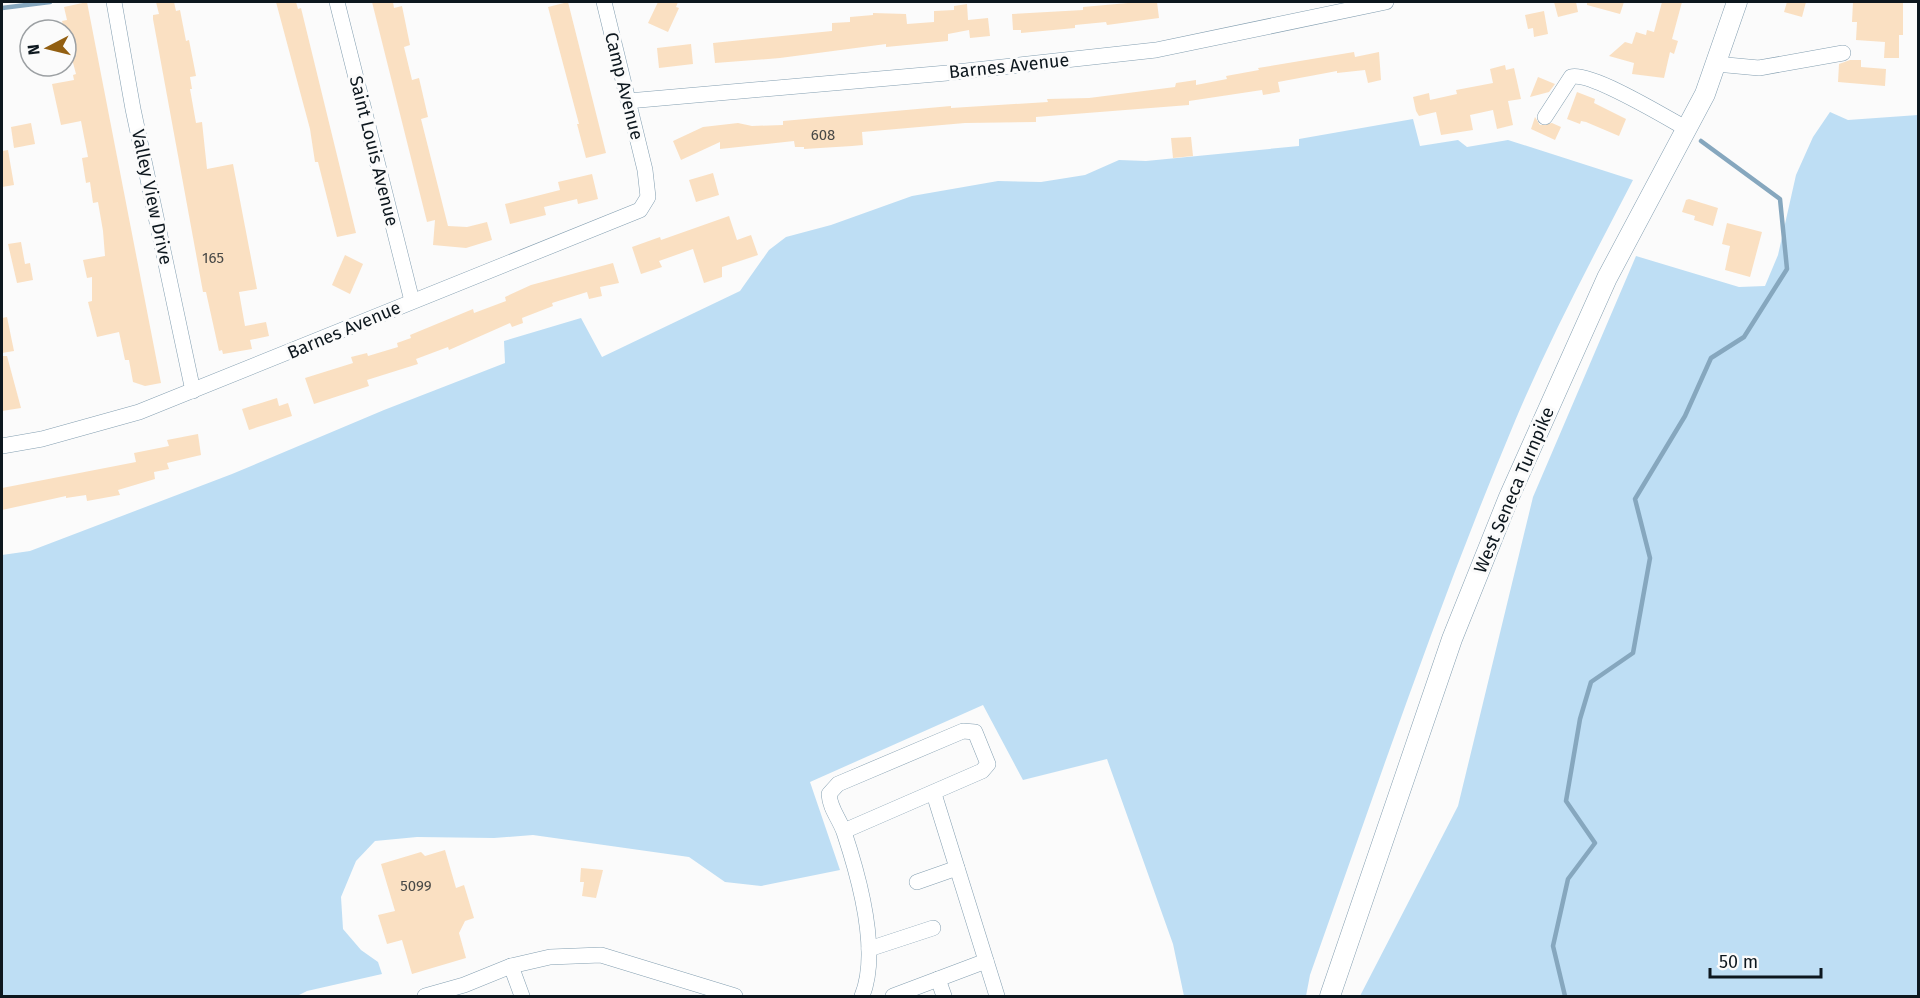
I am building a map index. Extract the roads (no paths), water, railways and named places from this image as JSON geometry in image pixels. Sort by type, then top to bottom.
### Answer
[{"type":"main road","name":"West Seneca Turnpike","points":[[1330,996],[1452,639],[1509,497],[1607,278],[1705,94],[1737,2]]},
{"type":"street","name":"Valley View Drive","points":[[114,2],[133,109],[193,392]]},
{"type":"street","name":"Saint Louis Avenue","points":[[337,2],[412,301]]},
{"type":"street","name":"Camp Avenue","points":[[604,2],[645,170]]},
{"type":"street","name":"Barnes Avenue","points":[[628,101],[947,72],[1156,50],[1386,2]]},
{"type":"street","points":[[1716,64],[1759,68],[1843,53]]},
{"type":"street","points":[[1545,117],[1571,77],[1577,75],[1607,86],[1687,129]]},
{"type":"street","name":"Barnes Avenue","points":[[2,446],[42,439],[103,423],[193,392],[640,210],[648,197],[645,170]]},
{"type":"street","points":[[844,831],[982,771],[988,764],[975,732],[963,731],[838,784],[829,794],[830,805],[844,831],[867,923],[869,950],[867,985],[862,996]]},
{"type":"street","points":[[933,794],[997,996]]},
{"type":"street","points":[[917,882],[957,868]]},
{"type":"street","points":[[869,950],[933,928]]},
{"type":"street","points":[[424,996],[464,985],[511,966],[550,957],[601,955],[735,996]]},
{"type":"street","points":[[893,996],[986,962]]},
{"type":"street","points":[[511,966],[522,996]]},
{"type":"street","points":[[938,980],[944,996]]},
{"type":"waterway","points":[[2,8],[50,2]]},
{"type":"waterway","points":[[1565,996],[1553,946],[1568,879],[1595,843],[1566,801],[1580,719],[1591,682],[1633,653],[1650,558],[1635,499],[1685,416],[1711,358],[1744,337],[1787,269],[1780,199],[1701,141]]}]
